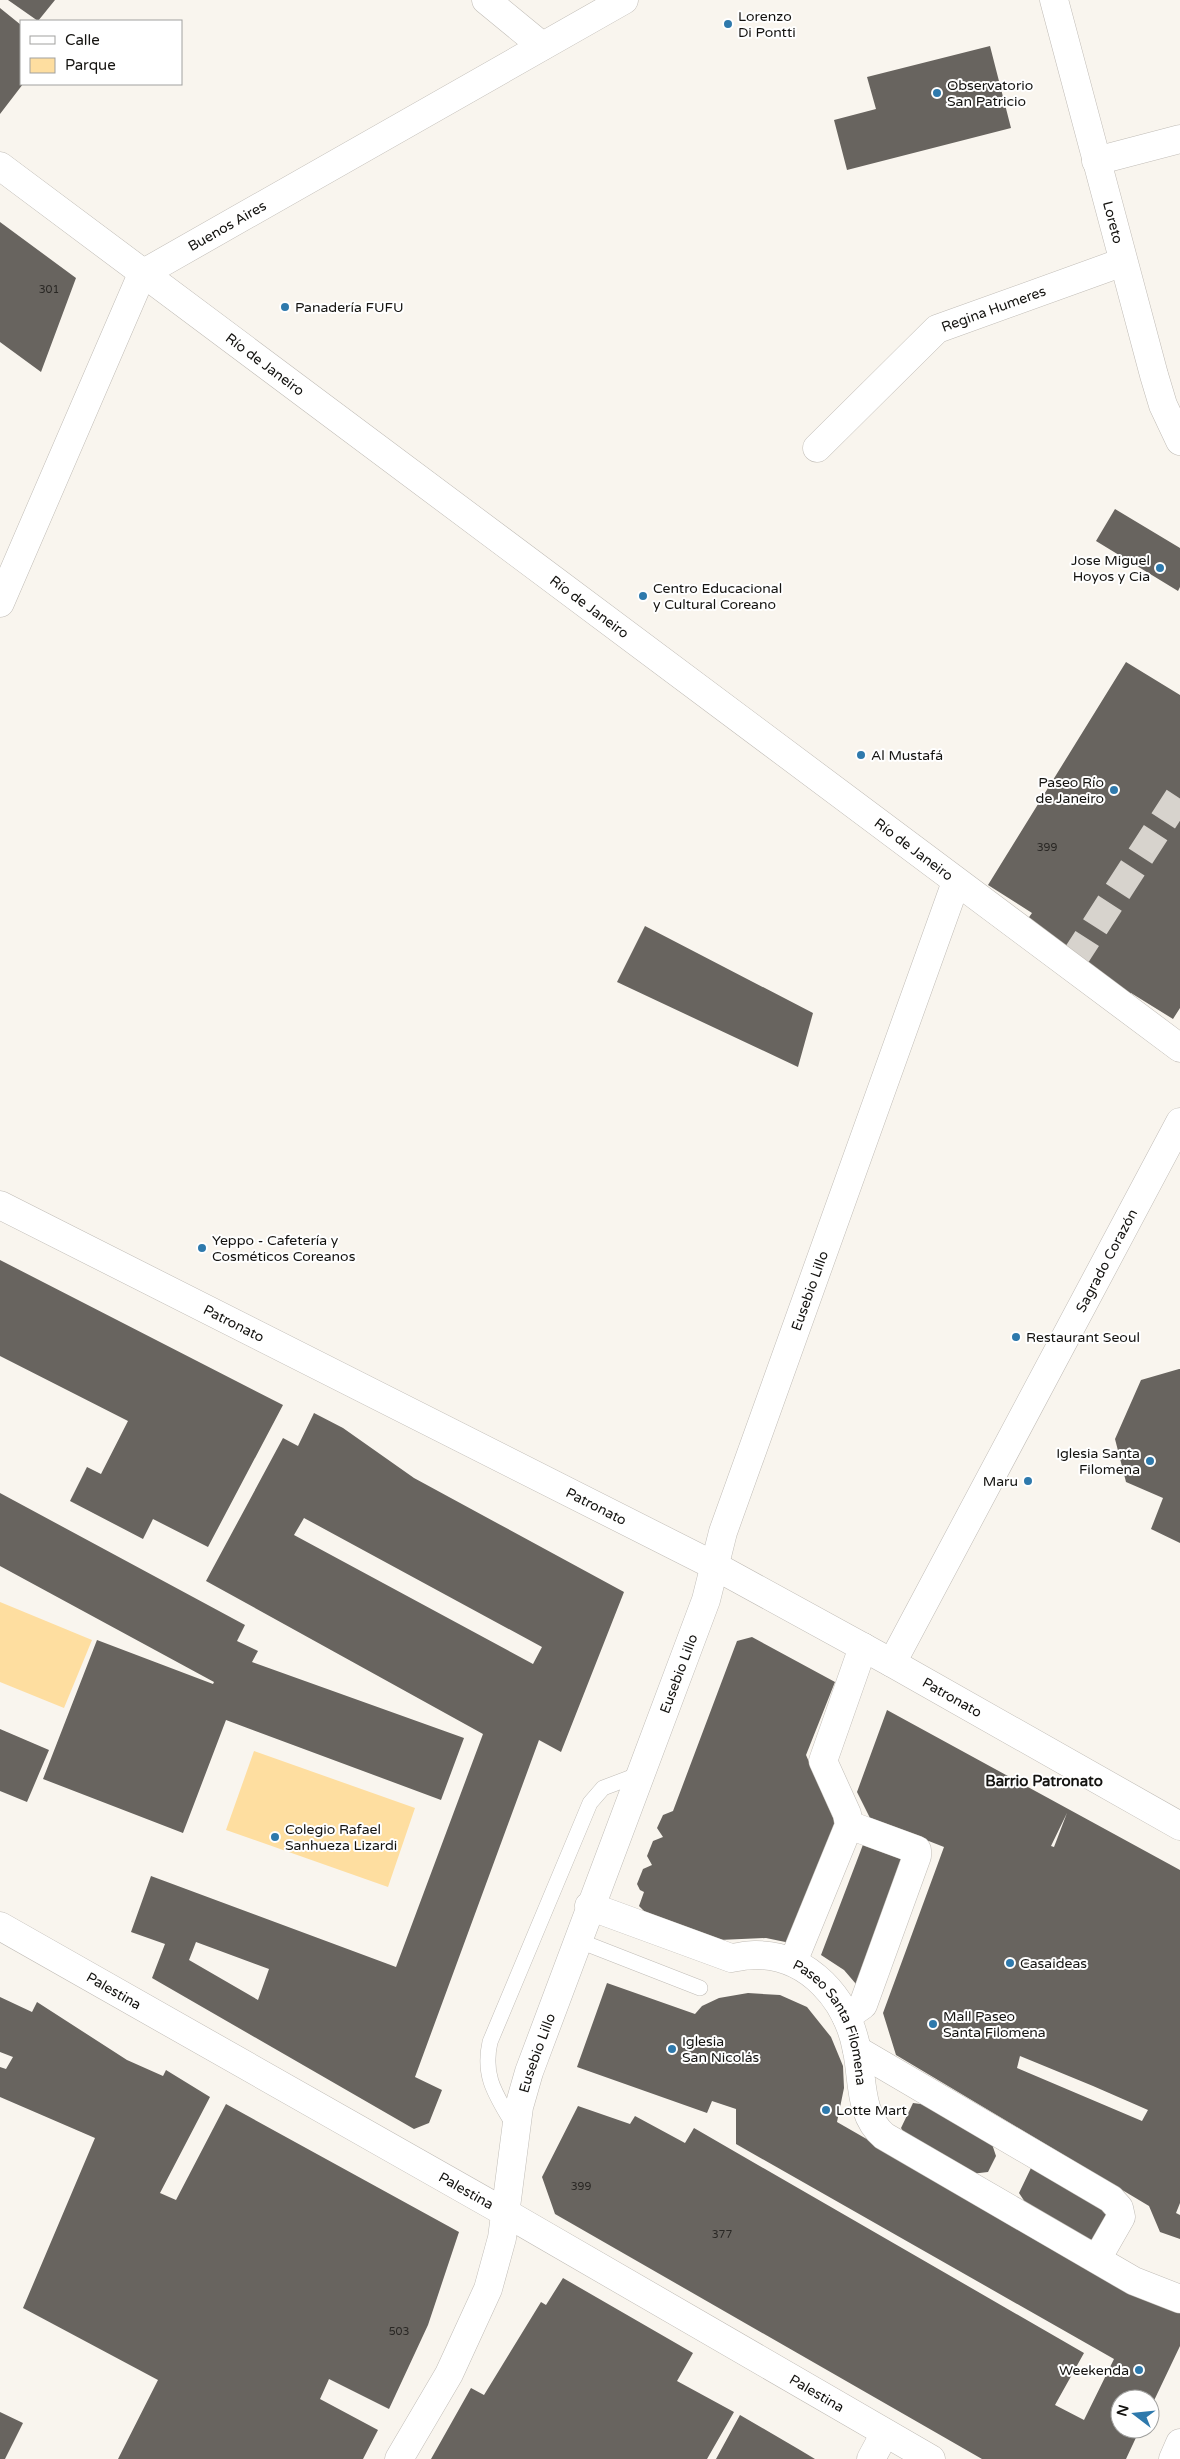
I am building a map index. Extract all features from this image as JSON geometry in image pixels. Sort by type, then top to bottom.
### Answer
[{"type":"street","points":[[486,0],[542,46]]},
{"type":"street","name":"Buenos Aires","points":[[142,274],[624,0]]},
{"type":"street","name":"Loreto","points":[[1054,0],[1163,405],[1180,441]]},
{"type":"street","points":[[1096,161],[1180,139]]},
{"type":"street","name":"Río de Janeiro","points":[[0,166],[956,882],[1071,964],[1180,1048]]},
{"type":"street","name":"Regina Humeres","points":[[818,448],[937,328],[1123,262]]},
{"type":"street","points":[[0,602],[142,274]]},
{"type":"street","name":"Eusebio Lillo","points":[[399,2459],[449,2374],[490,2282],[502,2238],[519,2107],[529,2072],[706,1600],[726,1522],[956,882]]},
{"type":"street","name":"Sagrado Corazón","points":[[892,1663],[1180,1122]]},
{"type":"street","name":"Patronato","points":[[0,1205],[715,1566],[892,1663],[1180,1826]]},
{"type":"street","points":[[793,1962],[849,1825],[847,1814],[823,1761],[863,1647]]},
{"type":"street","points":[[846,2017],[863,2005],[918,1856],[917,1850],[849,1825]]},
{"type":"street","name":"Paseo Santa Filomena","points":[[590,1906],[731,1958],[754,1955],[793,1962],[811,1972],[838,2001],[846,2017],[857,2050],[862,2089],[874,2128],[884,2136],[1134,2281],[1180,2299]]},
{"type":"street","name":"Palestina","points":[[0,1926],[506,2213],[930,2459]]},
{"type":"street","points":[[857,2050],[1111,2199],[1119,2208],[1121,2217],[1097,2259]]},
{"type":"street","points":[[871,2459],[886,2433]]},
{"type":"street","points":[[1173,2459],[1180,2443]]},
{"type":"lane","points":[[516,2130],[489,2081],[486,2066],[490,2042],[590,1803],[604,1788],[640,1774]]},
{"type":"lane","points":[[577,1940],[700,1988]]},
{"type":"green space","points":[[0,1602],[92,1640],[64,1708],[0,1682]]},
{"type":"green space","points":[[254,1751],[415,1808],[388,1887],[226,1830]]},
{"type":"building","points":[[8,0],[55,0],[39,20]]},
{"type":"building","points":[[0,8],[20,24],[20,85],[22,85],[0,114]]},
{"type":"building","name":"Observatorio San Patricio","points":[[990,46],[1011,128],[847,170],[834,120],[876,109],[867,77]]},
{"type":"building","points":[[0,222],[76,278],[41,372],[0,342]]},
{"type":"building","name":"Jose Miguel Hoyos y Cia","points":[[1115,509],[1180,548],[1180,587],[1178,591],[1096,541]]},
{"type":"building","name":"Paseo Río de Janeiro","points":[[1126,662],[1180,695],[1180,1008],[1173,1019],[1131,993],[1127,1000],[1022,927],[1032,913],[988,885]]},
{"type":"building","points":[[645,926],[813,1013],[798,1067],[617,982]]},
{"type":"building","points":[[0,1260],[283,1405],[208,1547],[153,1519],[143,1539],[70,1501],[87,1467],[101,1474],[128,1421],[0,1356]]},
{"type":"building","name":"Iglesia Santa Filomena","points":[[1180,1369],[1180,1543],[1151,1529],[1163,1498],[1126,1482],[1115,1439],[1141,1380]]},
{"type":"building","points":[[314,1413],[343,1428],[414,1478],[624,1592],[561,1752],[539,1740],[415,2077],[442,2090],[429,2123],[414,2129],[152,1978],[165,1944],[131,1932],[151,1876],[396,1967],[483,1734],[206,1581],[283,1438],[298,1446]],"holes":[[[304,1518],[542,1647],[533,1664],[294,1535]],[[196,1942],[269,1969],[258,2000],[189,1960]]]},
{"type":"building","points":[[0,1493],[245,1625],[237,1641],[258,1651],[252,1662],[464,1738],[441,1800],[226,1720],[183,1833],[43,1779],[97,1640],[213,1684],[214,1682],[0,1566]]},
{"type":"building","points":[[752,1637],[835,1682],[806,1755],[839,1831],[795,1944],[766,1938],[719,1940],[647,1914],[639,1906],[644,1892],[640,1890],[637,1884],[643,1869],[652,1865],[647,1856],[653,1841],[663,1837],[657,1828],[663,1815],[673,1811],[737,1641]]},
{"type":"building","points":[[887,1710],[1180,1870],[1180,2203],[1176,2213],[1180,2215],[1180,2239],[1160,2232],[1149,2206],[896,2055],[883,2013],[944,1847],[870,1818],[857,1792]],"holes":[[[1067,1813],[1054,1847],[1051,1846]],[[1020,2056],[1093,2086],[1148,2110],[1142,2121],[1017,2068]]]},
{"type":"building","points":[[0,1729],[49,1750],[27,1802],[0,1791]]},
{"type":"building","points":[[864,1842],[910,1860],[862,1991],[844,1970],[821,1955]]},
{"type":"building","points":[[607,1983],[695,2014],[702,2006],[719,1998],[748,1993],[780,1995],[807,2007],[831,2037],[843,2066],[844,2088],[837,2122],[1133,2292],[1180,2309],[1180,2346],[1160,2389],[1110,2389],[1110,2439],[1135,2439],[1126,2459],[982,2459],[555,2214],[542,2177],[578,2106],[630,2124],[635,2116],[685,2143],[694,2128],[1084,2353],[1055,2405],[1084,2420],[1114,2359],[736,2144],[736,2109],[712,2101],[707,2113],[577,2067]]},
{"type":"building","points":[[0,1997],[32,2012],[37,2002],[127,2060],[163,2076],[166,2070],[210,2097],[160,2193],[176,2200],[226,2104],[459,2232],[428,2325],[389,2409],[329,2379],[320,2399],[378,2430],[363,2459],[118,2459],[158,2380],[23,2308],[95,2138],[0,2097],[0,2067],[6,2069],[13,2057],[0,2052]]},
{"type":"building","points":[[913,2103],[928,2105],[991,2141],[996,2156],[988,2172],[971,2174],[907,2137],[901,2128]]},
{"type":"building","points":[[1031,2168],[1045,2170],[1109,2206],[1105,2237],[1089,2240],[1025,2202],[1019,2193]]},
{"type":"building","points":[[563,2278],[693,2353],[677,2381],[734,2412],[707,2459],[431,2459],[471,2388],[484,2395],[541,2302],[546,2305]]},
{"type":"building","points":[[0,2412],[23,2423],[5,2459],[0,2459]]},
{"type":"building","points":[[740,2415],[800,2450],[815,2459],[716,2459]]},
{"type":"tunnel","points":[[1072,962],[1180,795]]},
{"type":"place","name":"Lorenzo Di Pontti","points":[[728,24]]},
{"type":"place","name":"Observatorio San Patricio","points":[[937,93]]},
{"type":"place","name":"Panadería FUFU","points":[[285,307]]},
{"type":"place","name":"Jose Miguel Hoyos y Cia","points":[[1160,568]]},
{"type":"place","name":"Centro Educacional y Cultural Coreano","points":[[643,596]]},
{"type":"place","name":"Al Mustafá","points":[[861,755]]},
{"type":"place","name":"Paseo Río de Janeiro","points":[[1114,790]]},
{"type":"place","name":"Yeppo - Cafetería y Cosméticos Coreanos","points":[[202,1248]]},
{"type":"place","name":"Restaurant Seoul","points":[[1016,1337]]},
{"type":"place","name":"Iglesia Santa Filomena","points":[[1150,1461]]},
{"type":"place","name":"Maru","points":[[1028,1481]]},
{"type":"place","name":"Colegio Rafael Sanhueza Lizardi","points":[[275,1837]]},
{"type":"place","name":"Casaideas","points":[[1010,1963]]},
{"type":"place","name":"Mall Paseo Santa Filomena","points":[[933,2024]]},
{"type":"place","name":"Iglesia San Nicolás","points":[[672,2049]]},
{"type":"place","name":"Lotte Mart","points":[[826,2110]]},
{"type":"place","name":"Weekenda","points":[[1139,2370]]},
{"type":"district","name":"Barrio Patronato","points":[[1044,1781]]}]
